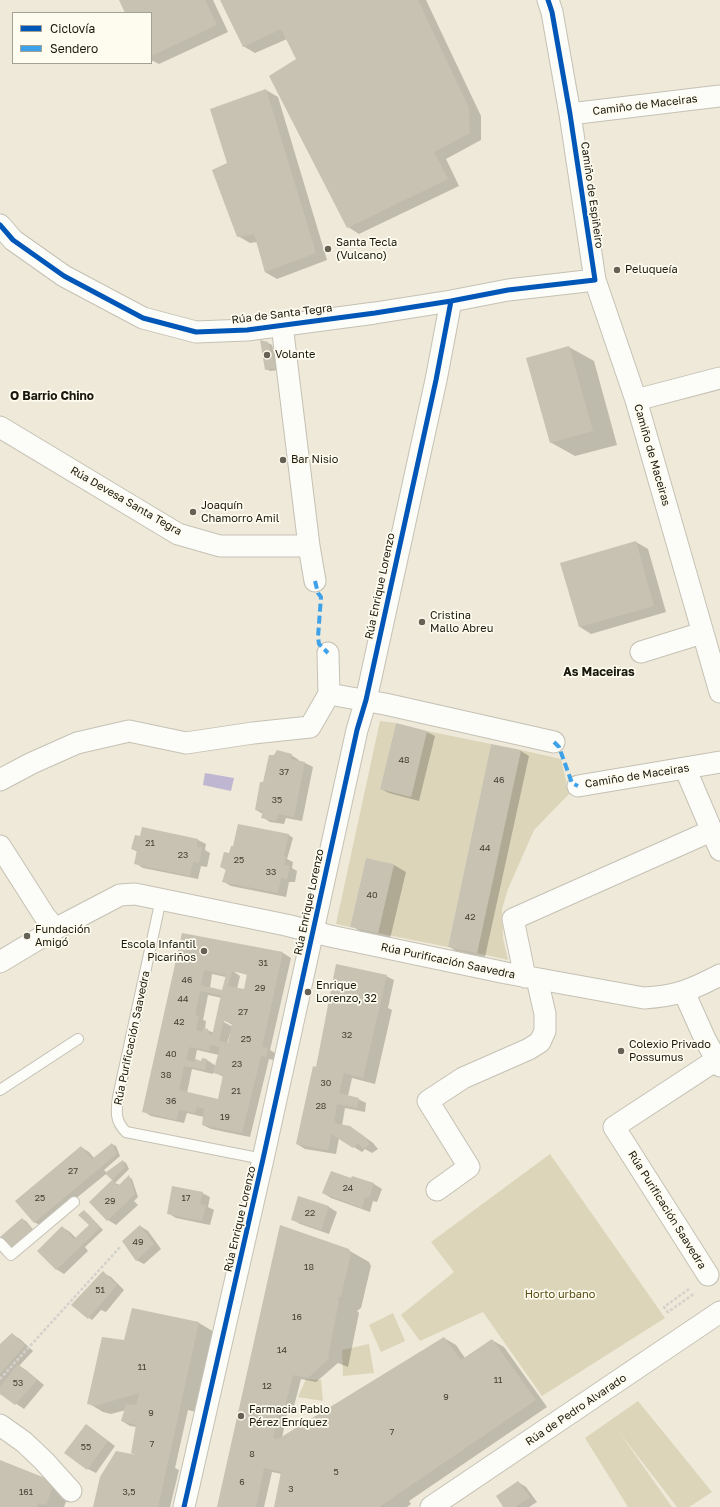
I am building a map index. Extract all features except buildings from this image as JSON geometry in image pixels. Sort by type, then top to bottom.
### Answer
[{"type":"street","name":"Camiño de Espiñeiro","points":[[548,0],[552,12],[570,114],[595,280]]},
{"type":"street","name":"Camiño de Maceiras","points":[[570,114],[720,96]]},
{"type":"street","name":"Rúa de Santa Tegra","points":[[0,225],[13,240],[64,276],[143,318],[196,332],[247,330],[374,313],[508,290],[595,280]]},
{"type":"street","name":"Camiño de Maceiras","points":[[595,280],[636,400],[702,633],[716,666],[720,692]]},
{"type":"street","name":"Rúa Enrique Lorenzo","points":[[184,1507],[264,1159],[357,730],[366,700],[436,380],[451,301]]},
{"type":"street","points":[[282,325],[309,546],[315,581]]},
{"type":"street","points":[[636,400],[720,378]]},
{"type":"street","name":"Rúa Devesa Santa Tegra","points":[[0,427],[178,534],[220,546],[309,546]]},
{"type":"street","points":[[640,652],[702,633]]},
{"type":"street","points":[[0,780],[32,763],[77,743],[129,731],[186,743],[253,733],[310,727],[329,694],[328,653]]},
{"type":"street","points":[[329,694],[366,700],[554,742]]},
{"type":"street","name":"Camiño de Maceiras","points":[[578,786],[720,762]]},
{"type":"street","points":[[685,768],[720,850]]},
{"type":"street","name":"Rúa Purificación Saavedra","points":[[531,978],[513,919],[711,831]]},
{"type":"street","points":[[0,846],[44,915],[55,929]]},
{"type":"street","name":"Rúa Purificación Saavedra","points":[[0,962],[55,929],[120,895],[134,894],[531,978],[644,998],[666,997],[684,992],[720,975]]},
{"type":"street","points":[[437,1190],[469,1168],[428,1101],[463,1078],[529,1049],[540,1042],[545,1031],[545,1014],[531,978]]},
{"type":"street","name":"Rúa Purificación Saavedra","points":[[684,992],[717,1056],[614,1126],[708,1275]]},
{"type":"street","name":"Rúa de Pedro Alvarado","points":[[432,1507],[720,1312]]},
{"type":"street","points":[[0,1425],[24,1442],[44,1461],[71,1491]]},
{"type":"lane","name":"Rúa Purificación Saavedra","points":[[161,899],[118,1097],[116,1112],[119,1125],[126,1132],[264,1159]]},
{"type":"lane","points":[[0,1090],[78,1039]]},
{"type":"lane","points":[[0,1243],[11,1255],[74,1202]]},
{"type":"path","points":[[0,1379],[120,1246]]},
{"type":"path","points":[[696,1292],[668,1312],[664,1307],[708,1275]]},
{"type":"green space","points":[[380,721],[396,723],[380,789],[411,797],[427,731],[491,744],[448,947],[378,933],[394,864],[366,858],[350,927],[336,924]]},
{"type":"green space","points":[[521,750],[561,759],[569,794],[534,830],[508,889],[502,909],[503,938],[508,960],[477,953]]},
{"type":"green space","name":"Horto urbano","points":[[550,1154],[665,1318],[542,1396],[483,1312],[420,1341],[401,1315],[454,1272],[431,1242]]},
{"type":"green space","points":[[393,1313],[405,1341],[381,1352],[369,1325]]},
{"type":"green space","points":[[369,1344],[374,1373],[343,1376],[342,1350]]},
{"type":"green space","points":[[306,1379],[321,1380],[323,1401],[298,1397]]},
{"type":"green space","points":[[638,1401],[712,1492],[689,1507],[677,1507],[619,1432],[672,1507],[628,1507],[585,1438]]},
{"type":"shaded area","points":[[205,773],[234,778],[231,791],[203,785]]},
{"type":"marked path","points":[[315,581],[318,593],[321,597],[318,637],[319,644],[328,653]]},
{"type":"marked path","points":[[554,742],[559,747],[572,783],[578,786]]},
{"type":"cycle path","points":[[0,225],[13,240],[64,276],[143,318],[196,332],[247,330],[375,313],[508,290],[595,280],[570,114],[552,12],[548,0]]},
{"type":"cycle path","points":[[184,1507],[263,1159],[357,730],[366,700],[436,380],[451,301]]},
{"type":"place","name":"Santa Tecla (Vulcano)","points":[[328,249]]},
{"type":"place","name":"Peluqueía","points":[[617,270]]},
{"type":"place","name":"Volante","points":[[267,355]]},
{"type":"place","name":"Bar Nisio","points":[[283,460]]},
{"type":"place","name":"Joaquín Chamorro Amil","points":[[193,512]]},
{"type":"place","name":"Cristina Mallo Abreu","points":[[422,622]]},
{"type":"place","name":"Fundación Amigó","points":[[27,936]]},
{"type":"place","name":"Escola Infantil Picariños","points":[[204,951]]},
{"type":"place","name":"Enrique Lorenzo, 32","points":[[308,992]]},
{"type":"place","name":"Colexio Privado Possumus","points":[[621,1051]]},
{"type":"place","name":"Farmacia Pablo Pérez Enríquez","points":[[241,1416]]},
{"type":"district","name":"O Barrio Chino","points":[[52,396]]},
{"type":"district","name":"As Maceiras","points":[[599,672]]}]
